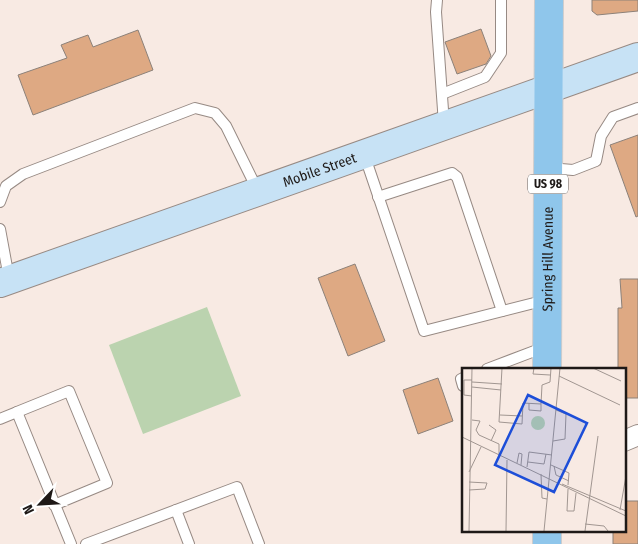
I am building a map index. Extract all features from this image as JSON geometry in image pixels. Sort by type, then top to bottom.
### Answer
[{"type":"main road","name":"Spring Hill Avenue","points":[[547,358],[549,0]]},
{"type":"street","name":"Mobile Street","points":[[5,281],[638,57]]},
{"type":"street","points":[[626,440],[638,435]]},
{"type":"lane","points":[[437,0],[436,12],[444,125]]},
{"type":"lane","points":[[442,94],[485,77],[501,53],[501,0]]},
{"type":"lane","points":[[0,202],[6,186],[23,174],[195,108],[215,113],[226,126],[258,191]]},
{"type":"lane","points":[[548,168],[573,170],[596,162],[601,136],[612,117],[638,108]]},
{"type":"lane","points":[[364,153],[424,331],[548,300]]},
{"type":"lane","points":[[378,197],[452,173],[457,177],[502,311]]},
{"type":"lane","points":[[0,229],[5,281]]},
{"type":"lane","points":[[492,368],[547,358]]},
{"type":"lane","points":[[0,419],[69,391],[107,483],[54,505]]},
{"type":"lane","points":[[17,412],[70,544]]},
{"type":"lane","points":[[86,544],[238,487],[259,544]]},
{"type":"lane","points":[[176,510],[189,544]]},
{"type":"green space","points":[[207,307],[241,396],[143,434],[109,345]]},
{"type":"building","points":[[592,0],[638,0],[638,11],[597,15],[592,11]]},
{"type":"building","points":[[481,29],[491,56],[486,64],[457,74],[445,42]]},
{"type":"building","points":[[138,30],[153,70],[33,115],[18,75],[67,58],[61,45],[74,40],[88,35],[93,47]]},
{"type":"building","points":[[638,135],[638,216],[636,217],[610,145]]},
{"type":"building","points":[[355,264],[385,341],[348,356],[318,278]]},
{"type":"building","points":[[620,279],[638,279],[638,398],[626,398],[626,368],[618,368],[618,308],[622,308]]},
{"type":"building","points":[[438,378],[453,421],[418,434],[403,390]]},
{"type":"building","points":[[626,501],[638,501],[638,544],[613,544],[613,532],[626,532]]}]
